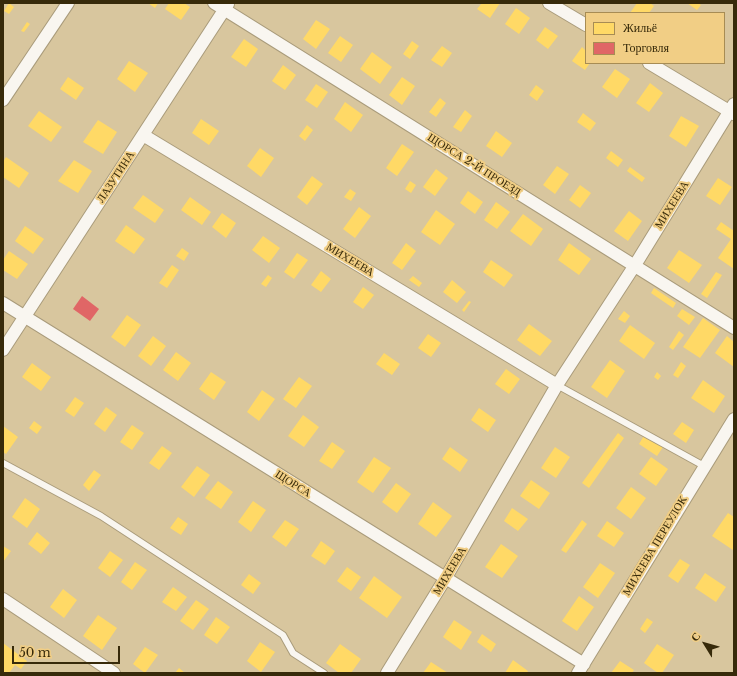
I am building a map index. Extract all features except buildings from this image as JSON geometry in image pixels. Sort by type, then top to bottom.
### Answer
[{"type":"street","points":[[3,100],[68,3]]},
{"type":"street","points":[[549,3],[585,24]]},
{"type":"street","name":"ЛАЗУТИНА","points":[[3,350],[143,135],[222,5]]},
{"type":"street","name":"ЩОРСА 2-Й ПРОЕЗД","points":[[222,5],[734,328]]},
{"type":"street","points":[[651,64],[733,110]]},
{"type":"street","name":"МИХЕЕВА","points":[[387,673],[446,579],[557,385],[733,110]]},
{"type":"street","name":"МИХЕЕВА","points":[[143,135],[557,385]]},
{"type":"street","name":"ЩОРСА","points":[[3,303],[446,579],[581,668]]},
{"type":"street","name":"МИХЕЕВА ПЕРЕУЛОК","points":[[581,668],[734,419]]},
{"type":"street","points":[[3,600],[114,673]]},
{"type":"lane","points":[[557,385],[704,466]]},
{"type":"lane","points":[[3,463],[101,516],[283,635],[293,653],[324,673]]}]
